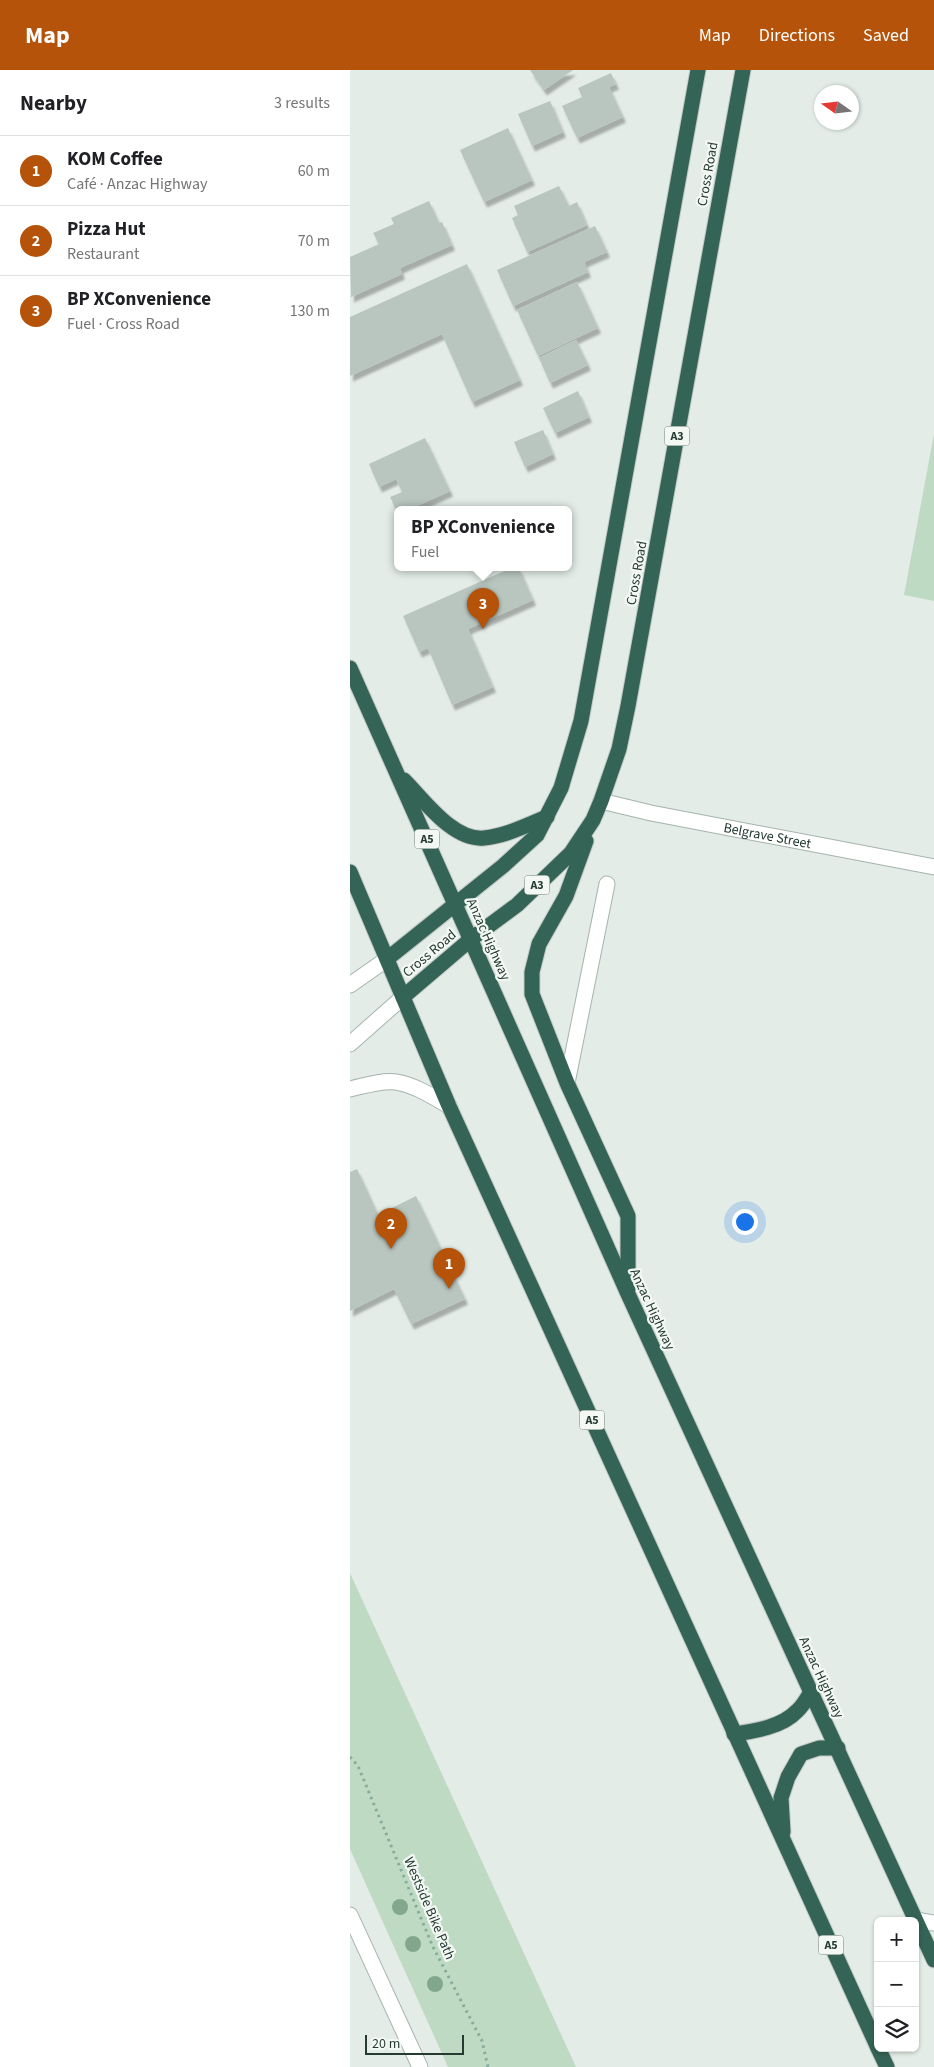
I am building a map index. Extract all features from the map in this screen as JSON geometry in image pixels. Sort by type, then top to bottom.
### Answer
[{"type":"highway","name":"Cross Road","points":[[387,960],[527,845],[537,835],[561,788],[581,721],[698,70]]},
{"type":"highway","name":"Cross Road","points":[[403,997],[471,939],[517,905],[571,853],[593,820],[602,801],[619,749],[628,706],[743,70]]},
{"type":"highway","name":"Anzac Highway","points":[[350,668],[628,1294],[915,1917]]},
{"type":"highway","points":[[398,774],[453,829],[472,838],[501,834],[547,817]]},
{"type":"highway","points":[[593,820],[566,896],[539,944],[532,972],[534,1000],[567,1083],[628,1216],[628,1294]]},
{"type":"highway","name":"A5","points":[[350,872],[449,1106],[874,2039]]},
{"type":"highway","points":[[734,1734],[760,1730],[779,1723],[797,1712],[811,1692]]},
{"type":"highway","points":[[783,1841],[781,1798],[788,1777],[801,1754],[819,1748],[838,1748]]},
{"type":"highway","name":"Anzac Highway","points":[[919,1927],[934,1960]]},
{"type":"highway","name":"A5","points":[[880,2052],[887,2067]]},
{"type":"street","name":"Belgrave Street","points":[[602,801],[651,813],[934,867]]},
{"type":"street","points":[[567,1083],[607,884]]},
{"type":"street","points":[[350,984],[387,960]]},
{"type":"street","points":[[350,1044],[403,997]]},
{"type":"street","points":[[350,1090],[372,1084],[396,1082],[418,1090],[449,1106]]},
{"type":"street","points":[[350,1915],[420,2067]]},
{"type":"street","points":[[919,1920],[934,1923]]},
{"type":"path","name":"Westside Bike Path","points":[[350,1757],[358,1766],[432,1947],[482,2041],[488,2067]]},
{"type":"green space","points":[[934,434],[934,601],[904,595]]},
{"type":"green space","points":[[350,1573],[576,2067],[448,2067],[350,1849]]},
{"type":"building","points":[[530,70],[573,70],[544,90]]},
{"type":"building","points":[[611,73],[616,84],[609,87],[623,117],[577,138],[562,106],[582,97],[578,88]]},
{"type":"building","points":[[550,101],[563,132],[532,146],[518,114]]},
{"type":"building","points":[[508,128],[532,180],[484,202],[460,150]]},
{"type":"building","points":[[559,186],[569,206],[577,202],[587,225],[527,252],[512,218],[518,215],[514,206]]},
{"type":"building","points":[[429,201],[439,223],[442,222],[452,245],[400,268],[402,274],[351,297],[350,257],[379,244],[373,233],[394,224],[391,218]]},
{"type":"building","points":[[595,226],[607,252],[584,262],[588,272],[513,306],[497,270]]},
{"type":"building","points":[[467,264],[520,380],[472,402],[442,334],[350,376],[350,317]]},
{"type":"building","points":[[577,282],[598,328],[538,356],[517,310]]},
{"type":"building","points":[[576,340],[588,365],[550,383],[539,358]]},
{"type":"building","points":[[578,391],[589,417],[555,433],[543,408]]},
{"type":"building","points":[[543,430],[553,454],[525,467],[514,442]]},
{"type":"building","points":[[425,438],[450,491],[417,506],[394,506],[390,497],[402,492],[396,479],[379,487],[369,464]]},
{"type":"building","points":[[504,571],[520,571],[533,600],[468,629],[493,687],[452,705],[428,648],[419,652],[403,616]]},
{"type":"building","points":[[357,1169],[378,1215],[416,1196],[465,1299],[411,1324],[394,1289],[350,1311],[350,1172]]},
{"type":"place","name":"BP XConvenience","points":[[483,629]]},
{"type":"place","name":"Pizza Hut","points":[[391,1249]]},
{"type":"place","name":"KOM Coffee","points":[[449,1289]]}]
